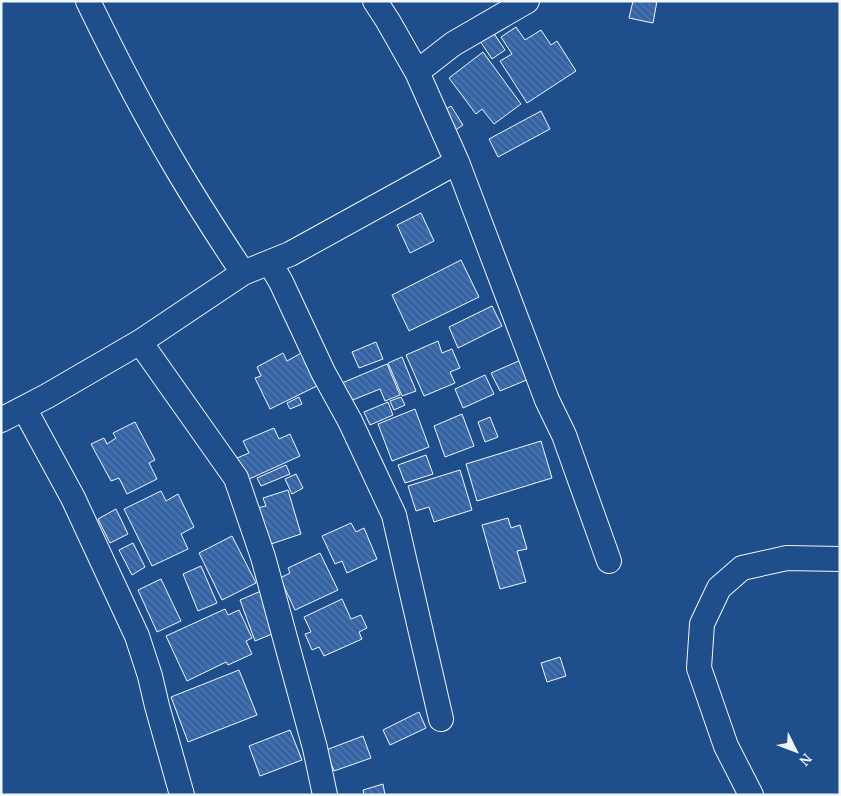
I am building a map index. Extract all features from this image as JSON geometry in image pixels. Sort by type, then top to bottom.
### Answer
[{"type":"street","points":[[88,1],[150,122],[243,273]]},
{"type":"street","points":[[375,1],[417,72],[457,162],[547,400],[564,435],[608,561]]},
{"type":"street","points":[[417,72],[453,44],[527,1]]},
{"type":"street","points":[[1,420],[140,342],[243,273],[290,254],[457,162]]},
{"type":"street","points":[[270,263],[282,282],[323,372],[350,421],[394,516],[442,719]]},
{"type":"street","points":[[140,342],[236,478],[263,557],[316,748],[325,795]]},
{"type":"street","points":[[24,408],[73,498],[137,636],[150,676],[182,795]]},
{"type":"street","points":[[751,795],[726,746],[699,668],[702,624],[719,588],[742,568],[787,558],[840,558]]},
{"type":"building","points":[[633,1],[657,1],[653,23],[629,18]]},
{"type":"building","points":[[516,27],[525,40],[541,30],[551,45],[557,41],[576,71],[527,103],[500,61],[512,54],[501,37]]},
{"type":"building","points":[[493,32],[505,50],[492,59],[480,41]]},
{"type":"building","points":[[483,52],[521,104],[494,124],[482,109],[476,114],[449,78]]},
{"type":"building","points":[[451,106],[463,125],[451,133],[438,114]]},
{"type":"building","points":[[541,111],[550,129],[498,157],[489,139]]},
{"type":"building","points":[[421,213],[434,241],[410,253],[397,225]]},
{"type":"building","points":[[461,260],[479,297],[409,331],[392,295]]},
{"type":"building","points":[[492,306],[502,326],[458,348],[449,327]]},
{"type":"building","points":[[438,341],[442,353],[452,349],[460,368],[450,372],[455,383],[424,396],[406,355]]},
{"type":"building","points":[[376,342],[383,359],[359,368],[352,352]]},
{"type":"building","points":[[305,351],[321,384],[270,409],[255,378],[261,376],[257,367],[283,353],[287,361]]},
{"type":"building","points":[[402,357],[416,391],[402,396],[388,363]]},
{"type":"building","points":[[521,360],[529,379],[500,391],[491,373]]},
{"type":"building","points":[[387,364],[400,395],[385,401],[380,389],[350,401],[342,383]]},
{"type":"building","points":[[485,375],[494,394],[463,408],[455,389]]},
{"type":"building","points":[[299,397],[302,404],[290,409],[287,403]]},
{"type":"building","points":[[401,397],[405,405],[394,410],[390,401]]},
{"type":"building","points":[[388,402],[393,415],[370,425],[364,412]]},
{"type":"building","points":[[415,409],[429,447],[392,461],[378,424]]},
{"type":"building","points":[[462,414],[474,446],[445,457],[434,426]]},
{"type":"building","points":[[490,417],[498,437],[485,442],[478,422]]},
{"type":"building","points":[[135,422],[155,460],[149,463],[157,479],[127,494],[119,478],[111,481],[91,444],[104,438],[107,444],[116,438],[113,433]]},
{"type":"building","points":[[274,428],[279,439],[290,434],[300,456],[247,480],[237,458],[249,453],[243,441]]},
{"type":"building","points":[[541,441],[552,478],[477,501],[466,464]]},
{"type":"building","points":[[426,455],[433,474],[405,483],[398,465]]},
{"type":"building","points":[[286,465],[290,474],[261,486],[257,478]]},
{"type":"building","points":[[460,470],[472,510],[434,522],[429,507],[416,511],[408,486]]},
{"type":"building","points":[[296,474],[303,488],[292,494],[285,479]]},
{"type":"building","points":[[288,490],[301,534],[268,545],[257,508],[266,506],[263,498]]},
{"type":"building","points":[[161,491],[166,501],[178,494],[194,527],[181,534],[188,549],[152,566],[124,509]]},
{"type":"building","points":[[116,509],[128,534],[110,543],[98,519]]},
{"type":"building","points":[[508,518],[511,528],[520,525],[527,549],[517,551],[526,582],[500,589],[482,525]]},
{"type":"building","points":[[351,523],[356,532],[364,528],[377,559],[347,573],[342,561],[335,564],[322,536]]},
{"type":"building","points":[[232,536],[256,583],[222,600],[199,553]]},
{"type":"building","points":[[133,543],[145,567],[132,575],[119,550]]},
{"type":"building","points":[[320,553],[338,590],[295,610],[280,578],[290,573],[288,568]]},
{"type":"building","points":[[201,566],[217,603],[198,611],[183,574]]},
{"type":"building","points":[[161,579],[181,621],[157,632],[138,590]]},
{"type":"building","points":[[261,591],[277,632],[255,641],[240,600]]},
{"type":"building","points":[[342,599],[351,619],[361,615],[367,628],[359,632],[362,639],[324,656],[319,647],[312,650],[305,634],[311,632],[304,617]]},
{"type":"building","points":[[225,609],[228,615],[239,610],[252,638],[246,641],[252,654],[228,665],[226,662],[187,681],[166,636]]},
{"type":"building","points":[[560,657],[566,676],[547,682],[541,663]]},
{"type":"building","points":[[239,670],[257,715],[188,742],[171,697]]},
{"type":"building","points":[[419,712],[426,728],[390,745],[383,730]]},
{"type":"building","points":[[290,730],[302,760],[260,776],[249,746]]},
{"type":"building","points":[[363,736],[371,758],[334,771],[326,750]]},
{"type":"building","points":[[383,784],[385,795],[364,795],[363,790]]}]
